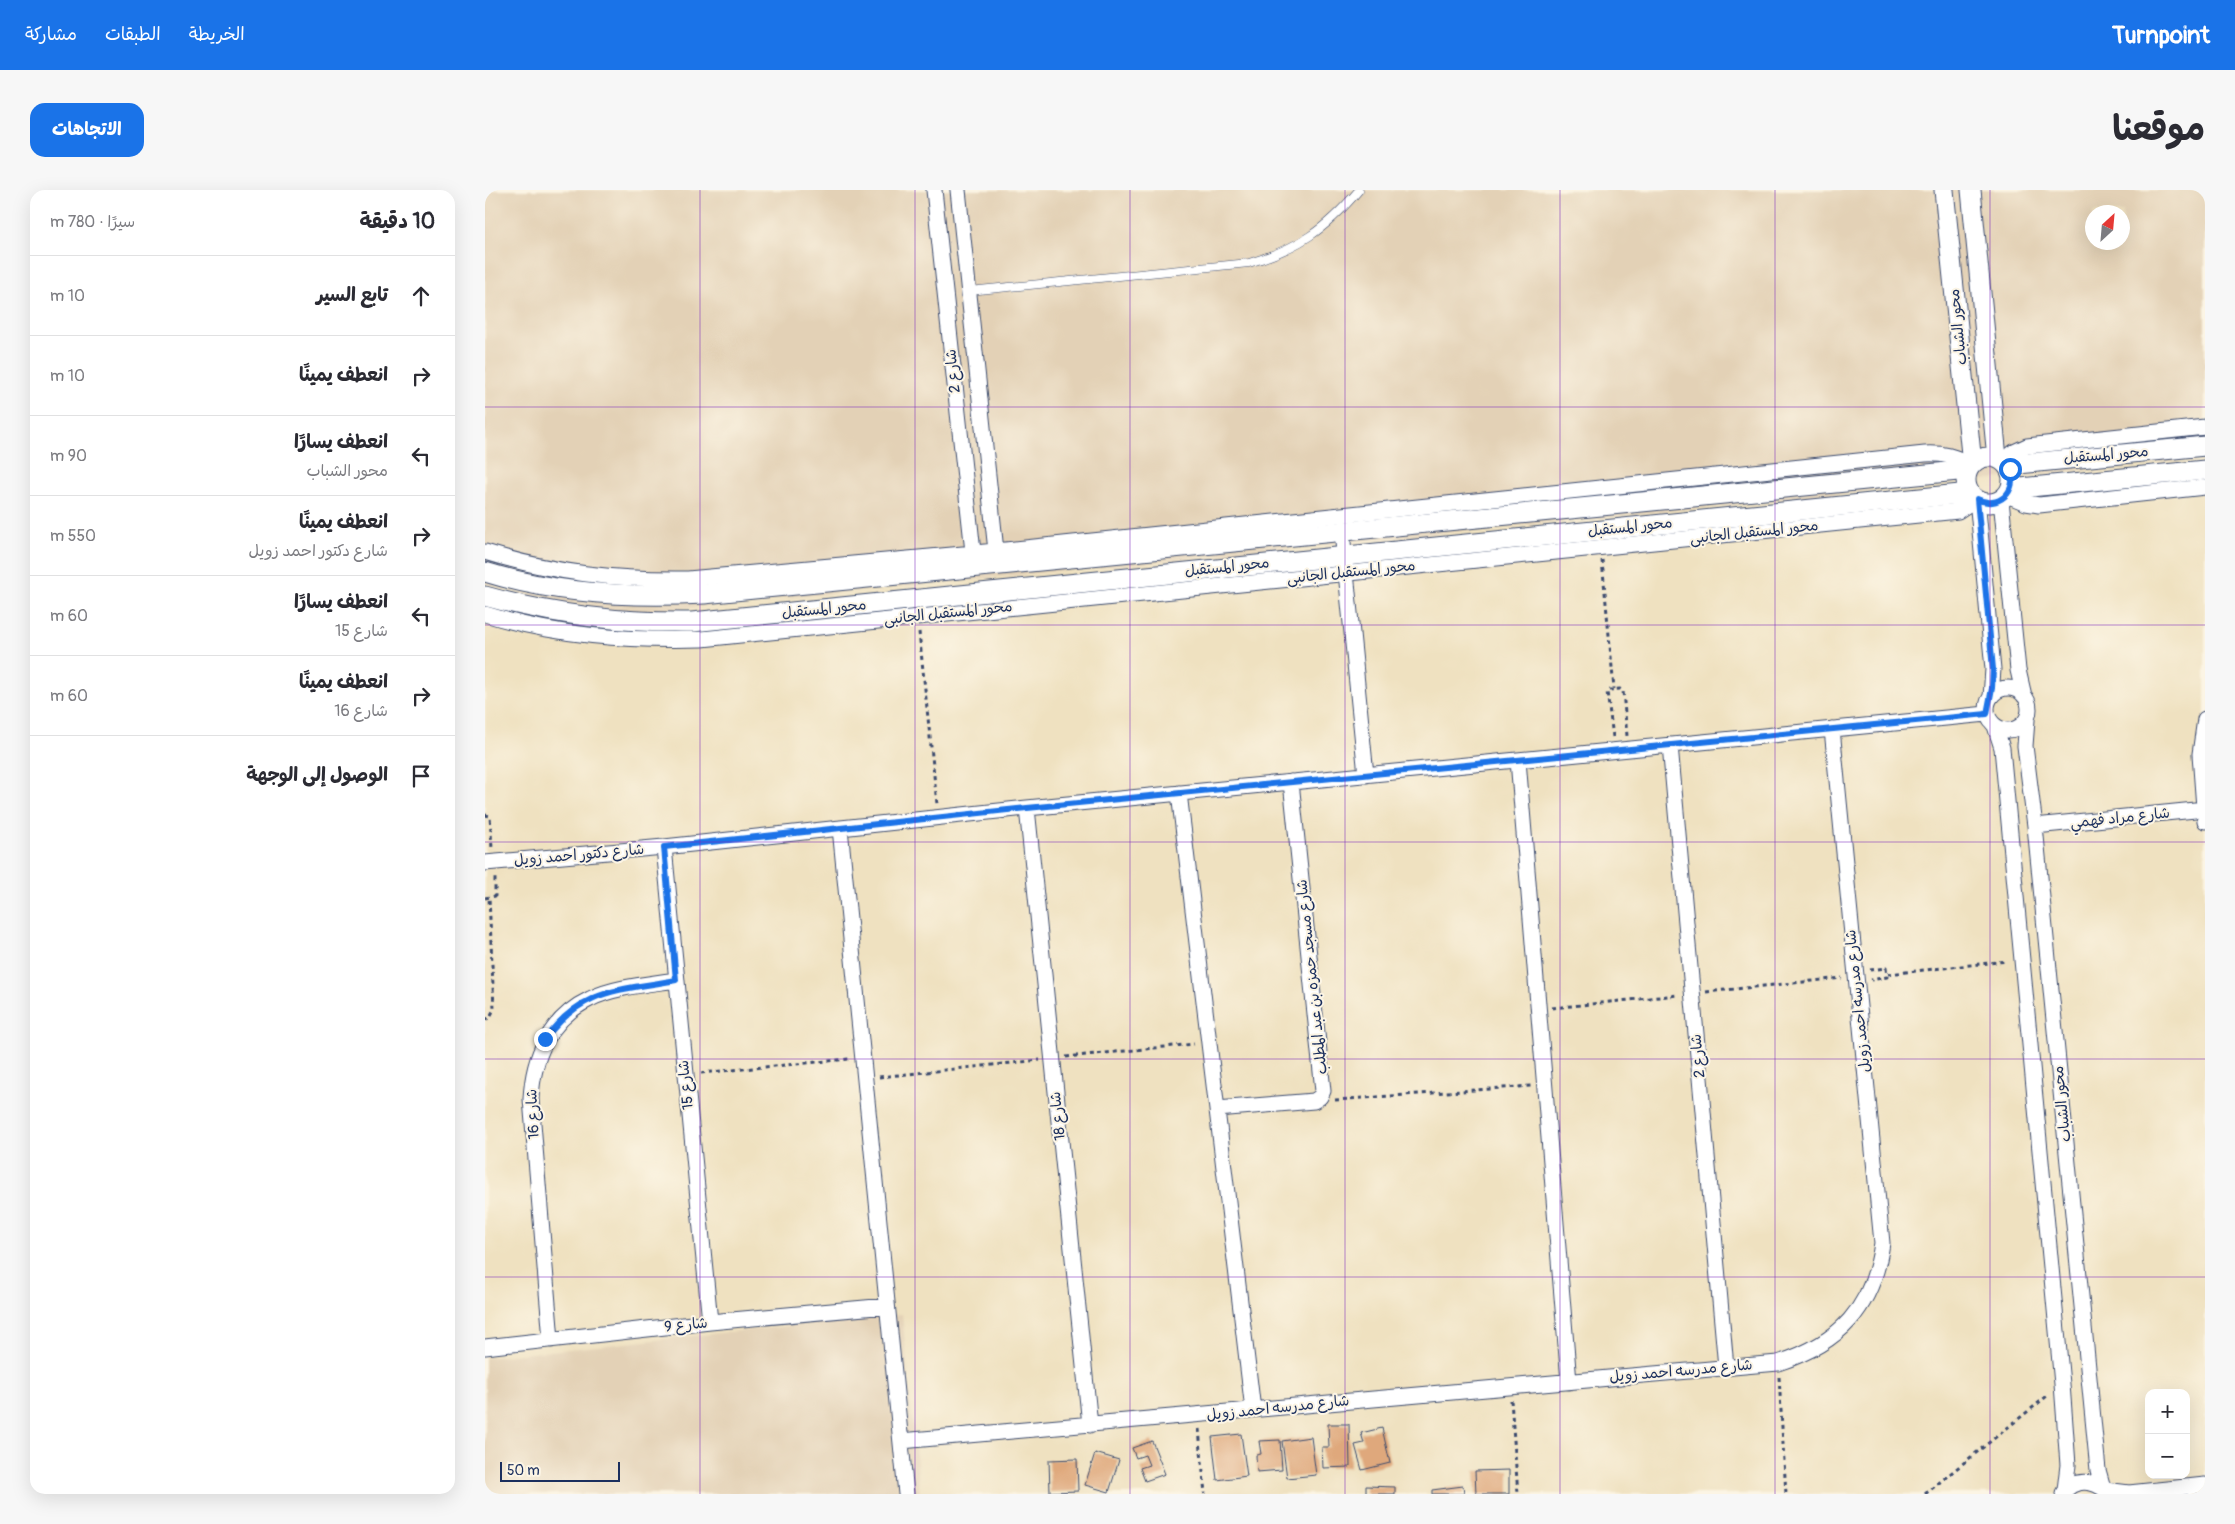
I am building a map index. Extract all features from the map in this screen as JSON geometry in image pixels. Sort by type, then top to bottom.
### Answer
[{"type":"street","name":"شارع 2","points":[[934,190],[973,552]]},
{"type":"street","name":"شارع 2","points":[[958,190],[996,551]]},
{"type":"street","name":"محور الشباب","points":[[1944,190],[1970,466]]},
{"type":"street","name":"محور الشباب","points":[[1971,190],[2002,461]]},
{"type":"street","points":[[945,294],[969,291]]},
{"type":"street","points":[[2002,461],[2014,452],[2027,446],[2205,427]]},
{"type":"street","name":"محور المستقبل","points":[[2002,461],[2205,446]]},
{"type":"street","points":[[485,552],[522,563],[579,574],[637,580],[688,579],[996,551],[1925,454],[1941,453],[1957,457],[1970,466]]},
{"type":"street","points":[[1983,457],[2002,461],[2013,479],[2006,495],[2018,670],[2024,696],[2029,705],[2027,720],[2015,730],[2004,730],[1991,720],[1988,702],[1991,696],[1993,669],[1973,496],[1966,482],[1970,466],[1983,457]]},
{"type":"street","name":"محور المستقبل","points":[[485,572],[539,585],[580,592],[621,596],[671,596],[1342,532],[1970,466]]},
{"type":"street","name":"محور المستقبل","points":[[2006,495],[2205,470]]},
{"type":"street","points":[[1973,496],[1986,503],[2006,495],[2026,503],[2039,505],[2205,487]]},
{"type":"street","name":"محور المستقبل","points":[[485,596],[558,614],[602,620],[647,623],[692,622],[1345,564],[1973,496]]},
{"type":"street","name":"محور المستقبل الجانبى","points":[[485,614],[554,631],[603,638],[702,639],[917,616],[1345,564],[1601,547],[1958,511],[1967,505],[1973,496]]},
{"type":"street","points":[[1342,532],[1366,775]]},
{"type":"street","points":[[1991,696],[2005,688],[2015,689],[2024,696]]},
{"type":"street","points":[[2205,719],[2199,754],[2205,813]]},
{"type":"street","name":"محور الشباب","points":[[1991,720],[2002,748],[2062,1384],[2068,1465],[2063,1492]]},
{"type":"street","name":"شارع دكتور احمد زويل","points":[[491,862],[664,847],[1027,808],[1832,729],[1991,720]]},
{"type":"street","name":"محور الشباب","points":[[2027,720],[2025,746],[2035,826],[2098,1470],[2105,1491]]},
{"type":"street","name":"شارع مدرسه احمد زويل","points":[[901,1441],[1778,1363],[1801,1355],[1837,1334],[1863,1302],[1879,1263],[1882,1243],[1832,729]]},
{"type":"street","name":"شارع 2","points":[[1670,745],[1726,1367]]},
{"type":"street","points":[[1518,760],[1543,1085],[1569,1382]]},
{"type":"street","name":"شارع مسجد حمزه بن عبد المطلب","points":[[1217,1109],[1314,1101],[1321,1095],[1323,1084],[1291,782]]},
{"type":"street","points":[[1179,793],[1253,1410]]},
{"type":"street","name":"شارع 18","points":[[1027,808],[1090,1425]]},
{"type":"street","name":"شارع مراد فهمي","points":[[2035,826],[2205,813]]},
{"type":"street","points":[[840,828],[906,1494]]},
{"type":"street","name":"شارع 15","points":[[664,847],[710,1322]]},
{"type":"street","name":"شارع 16","points":[[551,1340],[531,1099],[532,1078],[537,1058],[545,1039],[558,1023],[573,1009],[591,998],[611,992],[676,980]]},
{"type":"street","name":"شارع 9","points":[[485,1347],[710,1322],[887,1306]]},
{"type":"street","points":[[2063,1492],[2083,1482],[2097,1484],[2105,1491],[2129,1493],[2205,1485]]},
{"type":"lane","points":[[969,291],[1249,263],[1297,245],[1319,231],[1339,214],[1359,190]]},
{"type":"path","points":[[1601,547],[1614,689]]},
{"type":"path","points":[[917,616],[938,818]]},
{"type":"path","points":[[1620,688],[1623,691],[1621,749],[1607,692],[1620,688]]},
{"type":"path","points":[[485,815],[490,816],[491,862],[495,896],[487,898],[495,1009],[490,1017],[485,1020]]},
{"type":"path","points":[[1855,977],[1887,977],[1888,974],[2021,960]]},
{"type":"path","points":[[1855,977],[1885,967],[1888,974]]},
{"type":"path","points":[[685,1074],[862,1058]]},
{"type":"path","points":[[1321,1095],[1336,1100],[1543,1085]]},
{"type":"path","points":[[1778,1363],[1786,1494]]},
{"type":"path","points":[[1925,1494],[2062,1384]]},
{"type":"path","points":[[1510,1387],[1518,1494]]},
{"type":"path","points":[[1197,1416],[1205,1494]]},
{"type":"shaded area","points":[[485,190],[2205,190],[2205,458],[644,612],[575,608],[485,584]]},
{"type":"shaded area","points":[[902,1314],[920,1494],[485,1494],[485,1358]]},
{"type":"building","points":[[1328,1424],[1349,1424],[1350,1467],[1323,1468],[1322,1447],[1329,1447]]},
{"type":"building","points":[[1382,1428],[1390,1463],[1362,1470],[1355,1445],[1364,1443],[1361,1433]]},
{"type":"building","points":[[1241,1434],[1247,1476],[1217,1480],[1212,1437]]},
{"type":"building","points":[[1311,1437],[1316,1475],[1287,1478],[1282,1441]]},
{"type":"building","points":[[1280,1440],[1282,1470],[1257,1472],[1256,1455],[1261,1454],[1259,1441]]},
{"type":"building","points":[[1152,1441],[1165,1474],[1145,1481],[1140,1468],[1149,1465],[1145,1455],[1136,1458],[1132,1448]]},
{"type":"building","points":[[1095,1453],[1119,1460],[1109,1492],[1085,1485]]},
{"type":"building","points":[[1077,1459],[1078,1491],[1050,1492],[1049,1460]]},
{"type":"building","points":[[1509,1470],[1509,1494],[1476,1494],[1475,1471]]},
{"type":"building","points":[[1366,1486],[1395,1487],[1395,1494],[1366,1494]]},
{"type":"building","points":[[1463,1486],[1464,1494],[1432,1494],[1432,1490]]},
{"type":"route","points":[[545,1039],[573,1009],[591,998],[611,992],[676,980],[664,847],[1027,808],[1987,714],[1988,702],[1991,696],[1993,669],[1977,499],[1981,502],[1991,503],[2004,498],[2012,484],[2013,479],[2010,469]]}]
